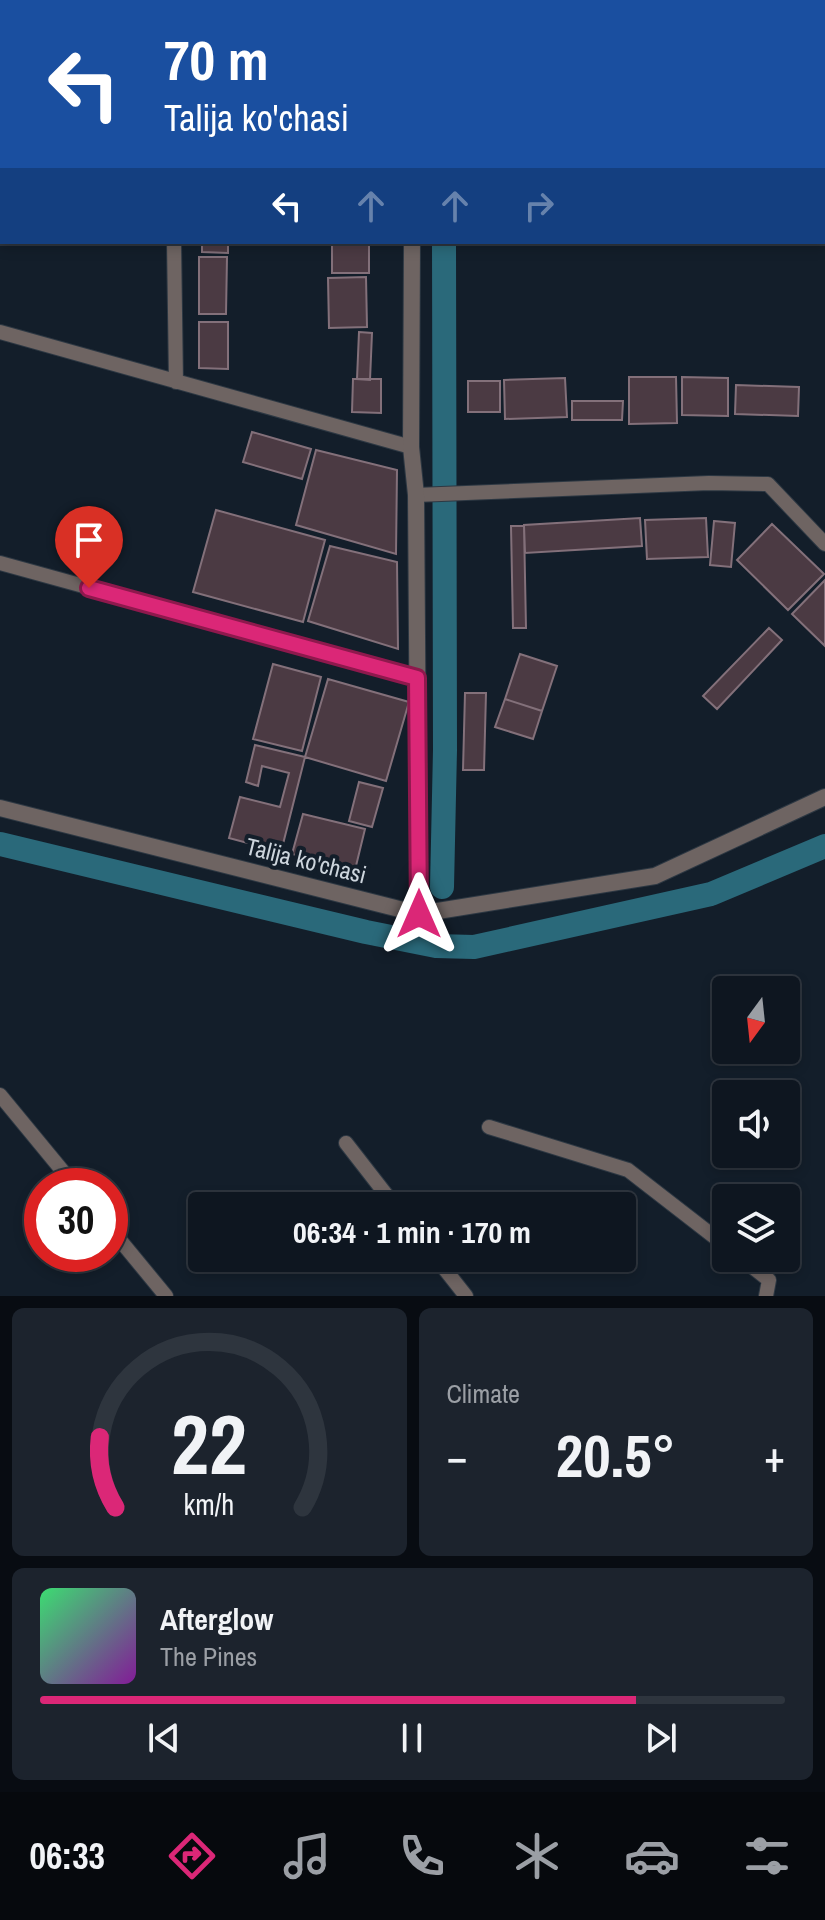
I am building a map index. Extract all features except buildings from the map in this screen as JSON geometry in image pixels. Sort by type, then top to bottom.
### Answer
[{"type":"street","points":[[412,244],[411,447],[416,495],[419,914]]},
{"type":"street","name":"Talija ko'chasi","points":[[0,808],[419,914],[655,876],[825,797]]},
{"type":"lane","points":[[174,244],[176,382]]},
{"type":"lane","points":[[0,332],[411,447]]},
{"type":"lane","points":[[416,495],[709,483],[768,484],[825,544]]},
{"type":"lane","points":[[0,563],[417,678]]},
{"type":"lane","points":[[0,1095],[60,1168]]},
{"type":"lane","points":[[489,1127],[628,1170],[712,1235]]},
{"type":"lane","points":[[346,1143],[384,1192]]},
{"type":"lane","points":[[128,1250],[166,1296]]},
{"type":"lane","points":[[447,1272],[466,1296]]},
{"type":"lane","points":[[759,1272],[769,1280],[766,1296]]},
{"type":"waterway","points":[[442,887],[445,750],[444,244]]},
{"type":"waterway","points":[[0,844],[366,932],[436,946],[474,947],[711,894],[825,846]]},
{"type":"route","points":[[89,588],[417,678],[419,914]]}]
